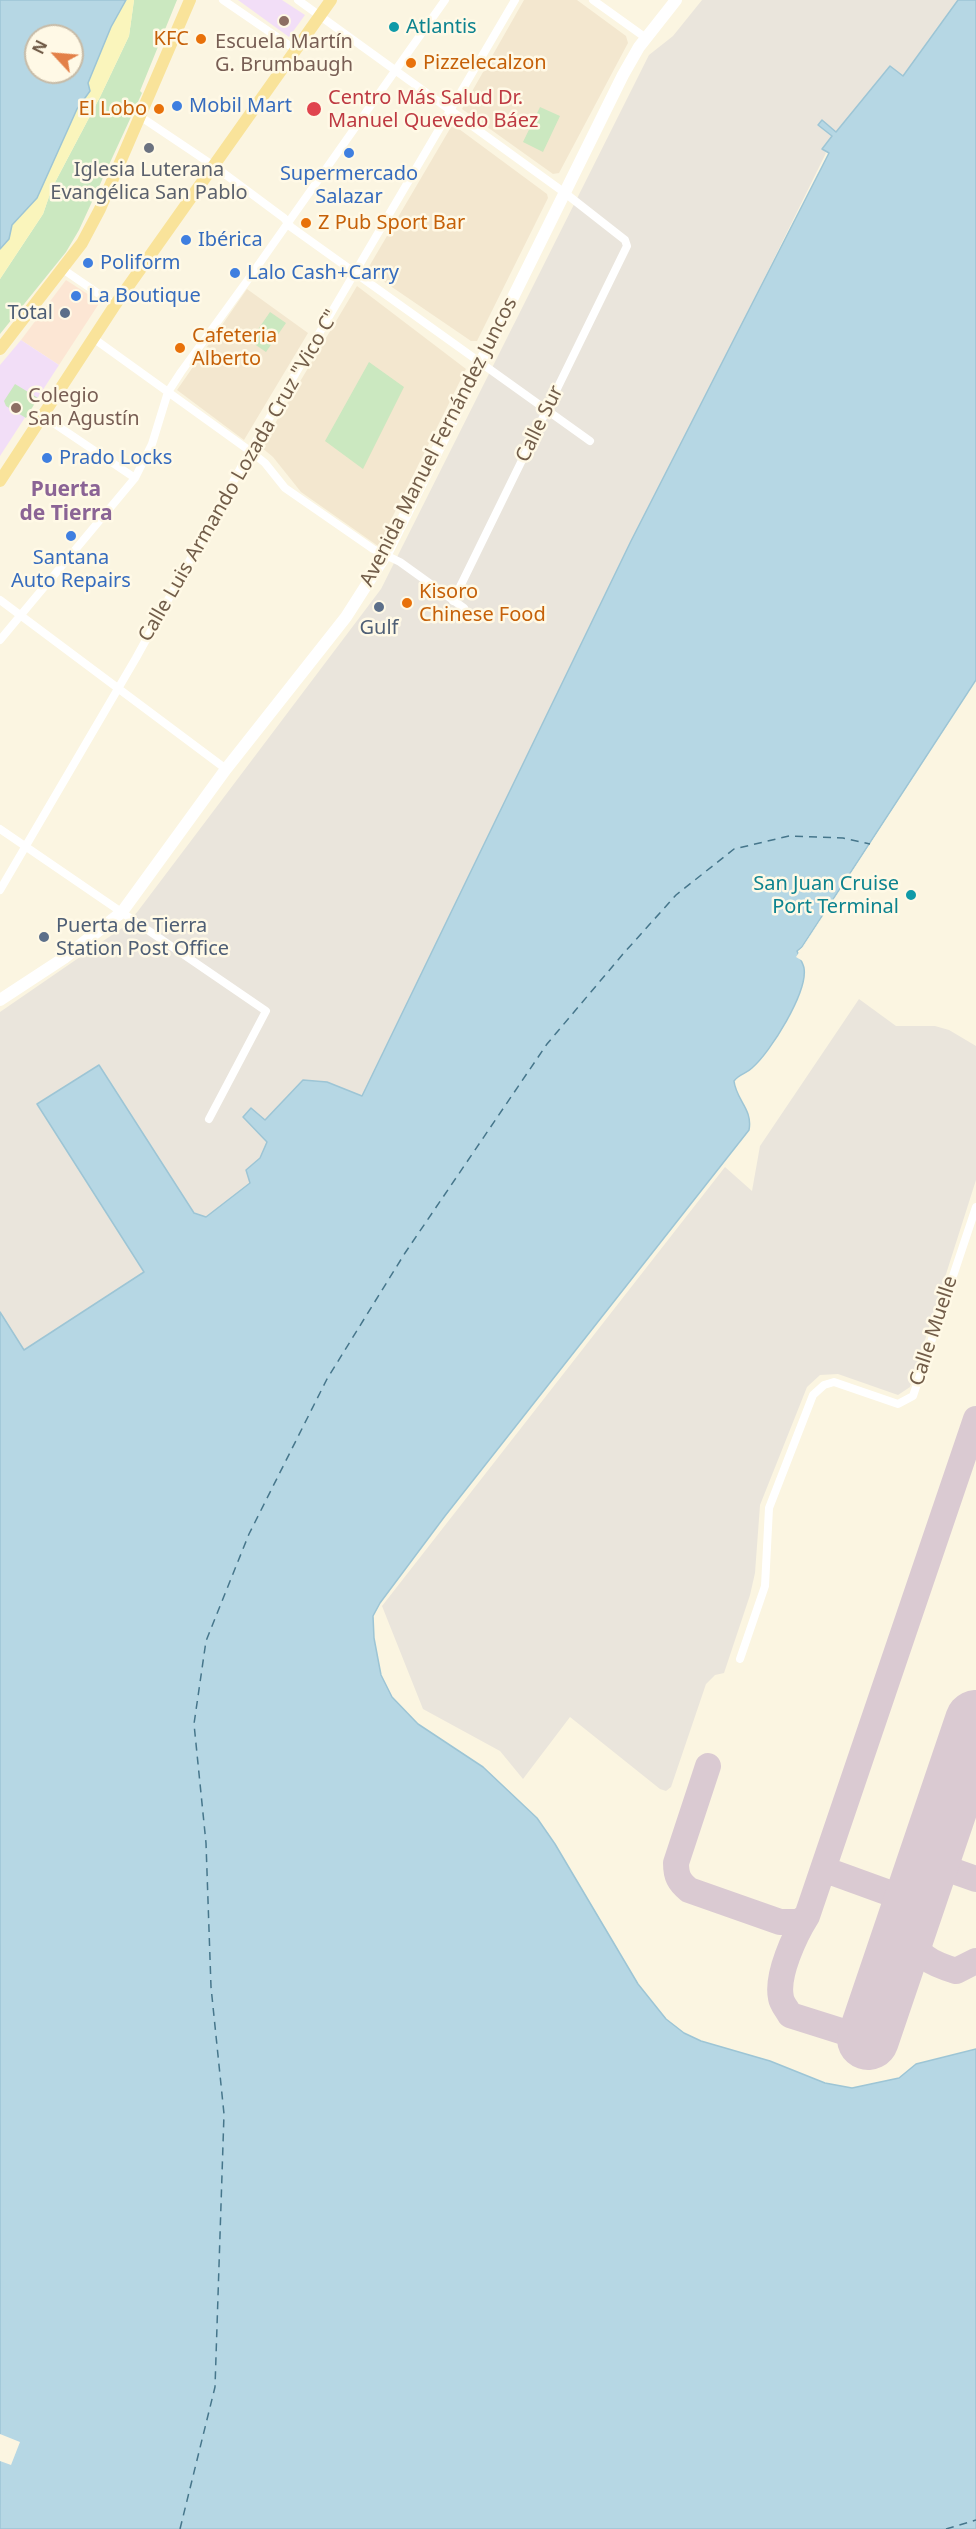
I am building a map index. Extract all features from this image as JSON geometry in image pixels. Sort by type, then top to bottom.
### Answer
[{"type":"main road","points":[[0,348],[82,243],[100,209],[141,117],[190,0]]},
{"type":"main road","points":[[0,481],[116,304],[332,0]]},
{"type":"main road","name":"Avenida Manuel Fernández Juncos","points":[[0,1000],[64,958],[122,912],[226,769],[346,617],[385,556],[623,75],[646,38],[676,0]]},
{"type":"street","points":[[223,0],[296,50]]},
{"type":"street","points":[[298,0],[565,193]]},
{"type":"street","points":[[0,640],[135,478],[152,444],[168,392],[397,70],[444,0]]},
{"type":"street","name":"Calle Luis Armando Lozada Cruz \"Vico C\"","points":[[0,890],[119,687],[250,451],[515,0]]},
{"type":"street","points":[[593,0],[646,38]]},
{"type":"street","points":[[141,117],[214,166],[356,273],[590,441]]},
{"type":"street","name":"Calle Sur","points":[[453,601],[627,246],[625,240],[565,193]]},
{"type":"street","points":[[63,270],[116,304]]},
{"type":"street","points":[[93,338],[266,463],[285,488],[385,556],[400,562],[464,608]]},
{"type":"street","points":[[43,416],[135,478]]},
{"type":"street","points":[[0,600],[226,769]]},
{"type":"street","points":[[0,829],[266,1011],[209,1119]]},
{"type":"street","name":"Calle Muelle","points":[[740,1659],[765,1586],[769,1508],[813,1395],[824,1385],[834,1382],[898,1404],[913,1396],[976,1207]]},
{"type":"shaded area","name":"Escuela Martín G. Brumbaugh","points":[[238,0],[282,0],[305,15],[289,37]]},
{"type":"shaded area","points":[[524,0],[577,0],[626,36],[628,43],[559,173],[553,174],[462,109]]},
{"type":"shaded area","points":[[702,0],[958,0],[903,76],[890,66],[836,132],[822,120],[818,124],[832,136],[822,148],[826,153],[362,1096],[327,1082],[265,1120],[251,1109],[267,1142],[260,1158],[246,1170],[250,1183],[206,1217],[194,1213],[37,1104],[145,1272],[24,1350],[0,1312],[0,1012],[125,926],[381,589],[649,55],[673,36]]},
{"type":"shaded area","points":[[455,126],[547,194],[548,198],[477,341],[471,341],[367,270],[451,127]]},
{"type":"shaded area","points":[[66,280],[100,302],[59,365],[21,340]]},
{"type":"shaded area","points":[[357,286],[466,369],[378,546],[301,492],[273,457],[261,447]]},
{"type":"shaded area","points":[[247,289],[308,333],[244,440],[177,390]]},
{"type":"shaded area","name":"Colegio San Agustín","points":[[21,340],[59,365],[0,456],[0,365]]},
{"type":"shaded area","points":[[859,999],[896,1026],[935,1026],[949,1030],[976,1046],[976,1180],[910,1387],[898,1395],[838,1374],[820,1375],[807,1387],[760,1505],[755,1573],[724,1673],[715,1675],[706,1684],[671,1787],[666,1791],[660,1789],[570,1717],[523,1779],[500,1751],[423,1709],[382,1606],[725,1167],[752,1191],[760,1146]]},
{"type":"green space","points":[[134,0],[177,0],[140,91],[142,93],[79,230],[66,252],[0,334],[0,279],[43,214],[52,188],[100,97],[129,36]]},
{"type":"green space","points":[[540,107],[560,116],[543,152],[523,142]]},
{"type":"green space","points":[[270,312],[286,323],[266,352],[250,341]]},
{"type":"green space","points":[[369,362],[404,387],[363,469],[325,441]]},
{"type":"green space","points":[[15,384],[38,398],[26,418],[6,406],[4,401]]},
{"type":"sand","points":[[126,0],[134,0],[129,36],[52,188],[43,214],[0,279],[0,249],[9,239],[12,225],[37,198],[77,109],[90,91],[88,83],[111,27]]},
{"type":"water","points":[[0,0],[126,0],[111,27],[88,83],[90,91],[77,109],[37,198],[12,225],[9,239],[0,249]]},
{"type":"water","points":[[958,0],[976,0],[976,680],[802,947],[797,951],[804,968],[804,979],[794,1006],[760,1060],[734,1081],[735,1088],[749,1116],[749,1130],[445,1516],[380,1603],[373,1616],[374,1638],[381,1675],[392,1697],[418,1724],[483,1767],[537,1818],[555,1844],[638,1984],[666,2019],[684,2033],[701,2041],[770,2061],[825,2083],[852,2088],[899,2078],[916,2064],[976,2049],[976,2529],[0,2529],[0,1312],[24,1350],[144,1272],[37,1104],[99,1065],[194,1213],[206,1217],[250,1183],[246,1170],[260,1158],[267,1142],[243,1117],[251,1108],[265,1120],[303,1080],[327,1082],[362,1096],[631,541],[829,153],[822,149],[832,136],[818,125],[822,120],[836,132],[890,66],[903,76]]},
{"type":"pier","points":[[976,683],[800,952],[806,963],[796,957]]},
{"type":"pier","points":[[0,2434],[20,2442],[11,2465],[0,2461]]},
{"type":"ferry route","points":[[180,2529],[215,2387],[224,2114],[211,1987],[206,1843],[194,1724],[206,1641],[249,1534],[327,1379],[405,1253],[547,1044],[676,895],[734,849],[789,836],[843,838],[870,844]]},
{"type":"ferry route","points":[[946,2529],[976,2520]]},
{"type":"taxiway","points":[[876,2014],[858,2031],[844,2032],[790,2015],[781,1998],[781,1978],[792,1944],[807,1916],[976,1419]]},
{"type":"taxiway","points":[[708,1766],[676,1863],[680,1881],[689,1890],[780,1922],[799,1922],[807,1916]]},
{"type":"taxiway","points":[[928,1862],[976,1879]]},
{"type":"taxiway","points":[[823,1869],[914,1902]]},
{"type":"taxiway","points":[[905,1930],[915,1947],[938,1965],[956,1971],[976,1961]]},
{"type":"runway","points":[[868,2039],[976,1721]]},
{"type":"place","name":"Escuela Martín G. Brumbaugh","points":[[284,21]]},
{"type":"place","name":"Atlantis","points":[[394,27]]},
{"type":"place","name":"KFC","points":[[201,39]]},
{"type":"place","name":"Pizzelecalzon","points":[[411,63]]},
{"type":"place","name":"Mobil Mart","points":[[177,106]]},
{"type":"place","name":"El Lobo","points":[[159,109]]},
{"type":"place","name":"Centro Más Salud Dr. Manuel Quevedo Báez","points":[[314,109]]},
{"type":"place","name":"Iglesia Luterana Evangélica San Pablo","points":[[149,148]]},
{"type":"place","name":"Supermercado Salazar","points":[[349,153]]},
{"type":"place","name":"Z Pub Sport Bar","points":[[306,223]]},
{"type":"place","name":"Ibérica","points":[[186,240]]},
{"type":"place","name":"Poliform","points":[[88,263]]},
{"type":"place","name":"Lalo Cash+Carry","points":[[235,273]]},
{"type":"place","name":"La Boutique","points":[[76,296]]},
{"type":"place","name":"Total","points":[[65,313]]},
{"type":"place","name":"Cafeteria Alberto","points":[[180,348]]},
{"type":"place","name":"Colegio San Agustín","points":[[16,408]]},
{"type":"place","name":"Prado Locks","points":[[47,458]]},
{"type":"place","name":"Santana Auto Repairs","points":[[71,536]]},
{"type":"place","name":"Kisoro Chinese Food","points":[[407,603]]},
{"type":"place","name":"Gulf","points":[[379,607]]},
{"type":"place","name":"San Juan Cruise Port Terminal","points":[[911,895]]},
{"type":"place","name":"Puerta de Tierra Station Post Office","points":[[44,937]]},
{"type":"district","name":"Puerta de Tierra","points":[[66,502]]}]
